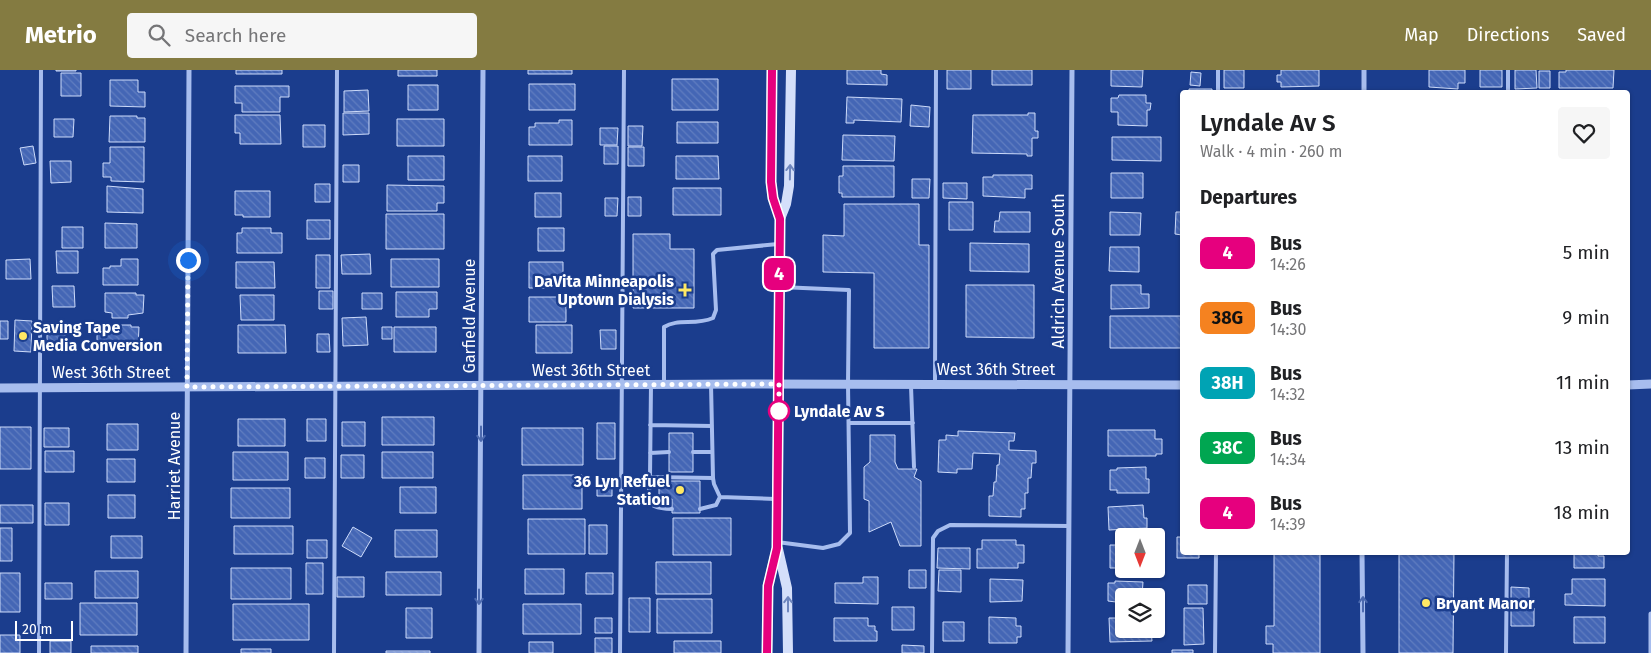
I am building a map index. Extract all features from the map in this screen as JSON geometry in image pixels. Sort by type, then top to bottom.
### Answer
[{"type":"main road","points":[[767,653],[768,586],[777,545],[779,384],[780,219],[773,198],[771,182],[772,70]]},
{"type":"main road","points":[[780,219],[786,204],[789,186],[791,70]]},
{"type":"main road","points":[[777,545],[788,588],[788,653]]},
{"type":"street","name":"Harriet Avenue","points":[[186,653],[189,70]]},
{"type":"street","name":"Garfield Avenue","points":[[479,653],[483,70]]},
{"type":"street","name":"Aldrich Avenue South","points":[[1068,653],[1072,70]]},
{"type":"street","points":[[1364,70],[1364,90]]},
{"type":"street","name":"West 36th Street","points":[[0,388],[623,384],[1180,385]]},
{"type":"street","points":[[1630,385],[1651,384]]},
{"type":"street","points":[[1362,555],[1363,653]]},
{"type":"street","points":[[1651,614],[1651,653]]},
{"type":"lane","points":[[39,653],[42,70]]},
{"type":"lane","points":[[334,653],[337,70]]},
{"type":"lane","points":[[620,653],[624,70]]},
{"type":"lane","points":[[934,385],[936,70]]},
{"type":"lane","points":[[1218,70],[1218,90]]},
{"type":"lane","points":[[1508,70],[1508,90]]},
{"type":"lane","points":[[664,384],[664,327],[671,323],[703,323],[713,318],[716,310],[713,254],[717,250],[780,244]]},
{"type":"lane","points":[[777,545],[823,548],[839,544],[850,533],[848,423],[849,290],[779,287]]},
{"type":"lane","points":[[651,384],[649,501],[656,508],[672,509]]},
{"type":"lane","points":[[711,384],[713,478],[720,498]]},
{"type":"lane","points":[[911,384],[914,467]]},
{"type":"lane","points":[[848,423],[913,423]]},
{"type":"lane","points":[[650,425],[712,426]]},
{"type":"lane","points":[[650,453],[670,452]]},
{"type":"lane","points":[[693,452],[712,452]]},
{"type":"lane","points":[[650,477],[713,478]]},
{"type":"lane","points":[[720,498],[778,499]]},
{"type":"lane","points":[[700,509],[716,505],[720,498]]},
{"type":"lane","points":[[932,653],[933,538],[938,531],[950,525],[1069,526]]},
{"type":"lane","points":[[1215,653],[1216,555]]},
{"type":"lane","points":[[1506,653],[1507,555]]},
{"type":"building","points":[[76,70],[76,71],[56,71]]},
{"type":"building","points":[[236,70],[282,70],[282,74],[236,74]]},
{"type":"building","points":[[398,70],[437,70],[437,76],[398,76]]},
{"type":"building","points":[[528,70],[572,70],[572,74],[528,74]]},
{"type":"building","points":[[847,70],[881,70],[881,74],[887,75],[887,85],[847,84]]},
{"type":"building","points":[[947,70],[971,70],[971,89],[947,89]]},
{"type":"building","points":[[992,70],[1032,70],[1032,85],[992,85]]},
{"type":"building","points":[[1111,70],[1143,70],[1142,87],[1111,86]]},
{"type":"building","points":[[1224,70],[1244,70],[1244,88],[1224,88]]},
{"type":"building","points":[[1281,70],[1319,70],[1319,86],[1281,87],[1281,82],[1277,82],[1277,75],[1281,75]]},
{"type":"building","points":[[1429,70],[1465,70],[1465,83],[1458,83],[1458,89],[1429,87]]},
{"type":"building","points":[[1480,70],[1502,70],[1502,87],[1480,87]]},
{"type":"building","points":[[1515,70],[1536,70],[1537,88],[1515,89]]},
{"type":"building","points":[[1566,70],[1614,70],[1613,88],[1559,88],[1559,72],[1566,72]]},
{"type":"building","points":[[1539,71],[1550,71],[1550,88],[1539,88]]},
{"type":"building","points":[[1191,72],[1201,73],[1200,86],[1190,85]]},
{"type":"building","points":[[61,73],[81,73],[81,96],[61,96]]},
{"type":"building","points":[[672,79],[718,79],[718,110],[672,110]]},
{"type":"building","points":[[110,80],[138,80],[138,92],[145,92],[145,107],[110,106]]},
{"type":"building","points":[[529,84],[575,84],[575,110],[529,110]]},
{"type":"building","points":[[408,85],[438,85],[438,110],[408,110]]},
{"type":"building","points":[[235,86],[289,86],[289,97],[280,97],[280,112],[242,112],[242,103],[235,103]]},
{"type":"building","points":[[1189,89],[1212,89],[1212,90]]},
{"type":"building","points":[[368,90],[369,111],[344,112],[344,91]]},
{"type":"building","points":[[1119,95],[1146,95],[1146,103],[1151,103],[1150,110],[1147,110],[1147,126],[1118,125],[1118,112],[1111,112],[1111,98],[1118,98]]},
{"type":"building","points":[[847,97],[902,99],[901,122],[854,120],[854,123],[846,123]]},
{"type":"building","points":[[911,105],[930,107],[929,127],[910,126]]},
{"type":"building","points":[[343,113],[369,113],[369,134],[343,135]]},
{"type":"building","points":[[1028,113],[1035,113],[1035,131],[1038,131],[1038,138],[1032,138],[1032,156],[1027,156],[1027,154],[972,153],[973,115],[1028,115]]},
{"type":"building","points":[[235,115],[280,115],[281,144],[240,144],[240,133],[235,133]]},
{"type":"building","points":[[110,116],[137,116],[137,118],[145,118],[145,142],[109,142]]},
{"type":"building","points":[[54,119],[74,119],[73,137],[54,137]]},
{"type":"building","points":[[397,119],[444,119],[444,146],[397,146]]},
{"type":"building","points":[[559,120],[572,120],[572,145],[529,145],[529,127],[535,127],[535,123],[559,123]]},
{"type":"building","points":[[677,122],[718,122],[718,143],[677,143]]},
{"type":"building","points":[[303,125],[325,125],[325,147],[303,147]]},
{"type":"building","points":[[628,126],[643,126],[642,146],[628,146]]},
{"type":"building","points":[[600,128],[618,128],[617,145],[600,145]]},
{"type":"building","points":[[843,135],[895,136],[894,161],[842,160]]},
{"type":"building","points":[[1112,137],[1161,137],[1161,161],[1112,160]]},
{"type":"building","points":[[33,146],[36,163],[24,165],[20,148]]},
{"type":"building","points":[[604,146],[618,146],[618,164],[604,164]]},
{"type":"building","points":[[110,147],[144,147],[144,182],[111,181],[111,177],[103,177],[103,163],[110,163]]},
{"type":"building","points":[[628,147],[644,147],[644,166],[628,166]]},
{"type":"building","points":[[408,156],[444,156],[444,180],[408,180]]},
{"type":"building","points":[[528,156],[562,156],[562,181],[528,181]]},
{"type":"building","points":[[676,156],[718,156],[719,179],[676,179]]},
{"type":"building","points":[[50,161],[71,161],[71,182],[51,183]]},
{"type":"building","points":[[343,165],[359,165],[359,182],[343,182]]},
{"type":"building","points":[[843,166],[894,166],[894,197],[842,197],[842,193],[839,193],[839,176],[843,176]]},
{"type":"building","points":[[1111,173],[1143,173],[1143,198],[1111,198]]},
{"type":"building","points":[[993,175],[1032,175],[1032,189],[1025,189],[1025,198],[983,196],[983,177],[993,177]]},
{"type":"building","points":[[912,179],[930,179],[929,198],[912,198]]},
{"type":"building","points":[[943,183],[967,183],[967,199],[943,198]]},
{"type":"building","points":[[315,184],[330,184],[330,202],[315,202]]},
{"type":"building","points":[[387,185],[444,186],[444,203],[437,203],[437,211],[387,211]]},
{"type":"building","points":[[107,186],[143,189],[143,213],[107,212]]},
{"type":"building","points":[[673,188],[721,188],[721,215],[673,215]]},
{"type":"building","points":[[235,191],[270,191],[270,217],[243,217],[243,215],[235,215]]},
{"type":"building","points":[[535,193],[561,193],[561,217],[535,217]]},
{"type":"building","points":[[628,197],[641,197],[641,216],[628,216]]},
{"type":"building","points":[[605,198],[618,198],[617,216],[605,216]]},
{"type":"building","points":[[949,202],[973,202],[973,230],[949,230]]},
{"type":"building","points":[[844,204],[919,204],[919,245],[929,245],[929,348],[874,348],[874,273],[823,272],[823,235],[844,236]]},
{"type":"building","points":[[1000,212],[1030,212],[1030,232],[994,232],[995,221],[999,221]]},
{"type":"building","points":[[1110,212],[1141,213],[1140,235],[1110,235]]},
{"type":"building","points":[[1176,212],[1180,212],[1180,235],[1175,234]]},
{"type":"building","points":[[386,214],[444,214],[444,249],[386,249]]},
{"type":"building","points":[[307,220],[330,220],[330,239],[307,239]]},
{"type":"building","points":[[105,223],[137,224],[137,248],[105,248]]},
{"type":"building","points":[[62,227],[83,227],[83,248],[62,248]]},
{"type":"building","points":[[242,228],[271,228],[271,233],[282,233],[282,253],[237,253],[237,233],[242,233]]},
{"type":"building","points":[[538,228],[564,228],[564,251],[538,251]]},
{"type":"building","points":[[633,234],[670,234],[670,249],[694,249],[694,308],[633,308]]},
{"type":"building","points":[[970,243],[1029,244],[1029,272],[970,271]]},
{"type":"building","points":[[1110,247],[1139,247],[1139,272],[1109,271]]},
{"type":"building","points":[[56,251],[78,251],[78,273],[57,273]]},
{"type":"building","points":[[370,254],[371,274],[342,274],[341,255]]},
{"type":"building","points":[[316,255],[330,255],[330,288],[316,288]]},
{"type":"building","points":[[30,259],[31,279],[6,279],[6,260]]},
{"type":"building","points":[[121,259],[138,259],[138,285],[103,285],[103,268],[121,266]]},
{"type":"building","points":[[391,259],[439,259],[439,287],[391,287]]},
{"type":"building","points":[[236,262],[274,262],[275,288],[236,288]]},
{"type":"building","points":[[529,262],[563,262],[563,288],[529,288]]},
{"type":"building","points":[[966,285],[1034,285],[1034,338],[966,337]]},
{"type":"building","points":[[1111,285],[1141,285],[1141,294],[1149,294],[1149,308],[1111,309]]},
{"type":"building","points":[[52,286],[74,286],[75,307],[53,307]]},
{"type":"building","points":[[319,291],[333,291],[333,309],[319,309]]},
{"type":"building","points":[[396,292],[437,292],[437,309],[429,309],[429,317],[396,317]]},
{"type":"building","points":[[105,293],[136,293],[136,295],[144,295],[143,313],[128,315],[128,318],[112,318],[112,313],[105,312]]},
{"type":"building","points":[[362,293],[382,293],[382,309],[362,309]]},
{"type":"building","points":[[240,295],[274,295],[274,320],[241,320]]},
{"type":"building","points":[[529,297],[562,297],[562,306],[566,306],[566,322],[529,322]]},
{"type":"building","points":[[1110,316],[1180,316],[1180,348],[1110,348]]},
{"type":"building","points":[[366,317],[368,345],[343,346],[342,318]]},
{"type":"building","name":"Saving Tape Media Conversion","points":[[15,320],[32,321],[31,352],[14,351]]},
{"type":"building","points":[[0,321],[8,321],[8,339],[0,339]]},
{"type":"building","points":[[47,323],[65,324],[65,348],[47,348]]},
{"type":"building","points":[[97,325],[131,325],[131,327],[139,327],[138,347],[131,347],[131,349],[97,349]]},
{"type":"building","points":[[238,325],[285,325],[286,353],[238,353]]},
{"type":"building","points":[[536,325],[572,325],[572,353],[536,353]]},
{"type":"building","points":[[382,327],[392,327],[392,339],[382,339]]},
{"type":"building","points":[[394,327],[436,327],[436,352],[394,352]]},
{"type":"building","points":[[600,330],[616,330],[616,349],[601,349]]},
{"type":"building","points":[[317,334],[329,334],[330,352],[317,352]]},
{"type":"building","points":[[382,417],[434,417],[434,445],[382,445]]},
{"type":"building","points":[[238,419],[285,419],[285,446],[238,446]]},
{"type":"building","points":[[307,419],[326,419],[326,441],[307,441]]},
{"type":"building","points":[[342,422],[365,422],[365,446],[342,446]]},
{"type":"building","points":[[597,423],[615,423],[615,459],[597,459]]},
{"type":"building","points":[[107,424],[138,424],[138,450],[107,450]]},
{"type":"building","points":[[0,427],[31,427],[31,469],[0,469]]},
{"type":"building","points":[[44,428],[69,428],[69,447],[44,447]]},
{"type":"building","points":[[522,428],[583,428],[583,465],[522,465]]},
{"type":"building","points":[[1108,430],[1155,430],[1155,439],[1162,439],[1162,454],[1156,454],[1156,456],[1108,456]]},
{"type":"building","points":[[958,431],[1015,433],[1014,441],[1009,441],[1009,450],[1036,451],[1036,463],[1032,463],[1031,478],[1028,478],[1028,493],[1025,493],[1025,509],[1021,509],[1021,517],[989,516],[989,496],[993,496],[1000,454],[973,453],[972,469],[957,469],[957,473],[938,472],[939,440],[946,440],[946,435],[958,436]]},
{"type":"building","points":[[669,433],[693,433],[693,472],[669,472]]},
{"type":"building","points":[[870,435],[895,435],[895,462],[898,469],[917,469],[914,477],[921,481],[921,546],[900,546],[891,522],[869,532],[869,501],[864,499],[864,467],[870,462]]},
{"type":"building","points":[[45,451],[74,451],[74,472],[45,472]]},
{"type":"building","points":[[233,452],[288,452],[288,480],[233,480]]},
{"type":"building","points":[[382,452],[433,452],[433,478],[382,478]]},
{"type":"building","points":[[341,455],[364,455],[364,478],[341,478]]},
{"type":"building","points":[[305,458],[325,458],[325,478],[305,478]]},
{"type":"building","points":[[107,459],[135,459],[135,482],[107,482]]},
{"type":"building","points":[[1146,467],[1146,479],[1149,479],[1149,493],[1117,493],[1117,490],[1110,490],[1110,470]]},
{"type":"building","points":[[523,475],[582,475],[582,509],[523,509]]},
{"type":"building","points":[[597,478],[612,478],[612,496],[597,496]]},
{"type":"building","name":"36 Lyn Refuel Station","points":[[659,481],[700,481],[700,513],[672,513],[672,499],[659,499]]},
{"type":"building","points":[[400,487],[436,487],[436,513],[400,513]]},
{"type":"building","points":[[231,488],[290,488],[290,518],[231,518]]},
{"type":"building","points":[[108,495],[135,495],[135,518],[108,518]]},
{"type":"building","points":[[45,503],[69,503],[69,525],[45,525]]},
{"type":"building","points":[[0,505],[33,505],[33,523],[0,523]]},
{"type":"building","points":[[1143,505],[1144,518],[1147,518],[1147,528],[1115,528],[1115,530],[1109,530],[1108,507]]},
{"type":"building","points":[[673,518],[731,518],[731,555],[673,555]]},
{"type":"building","points":[[528,519],[585,519],[585,554],[528,554]]},
{"type":"building","points":[[589,525],[607,525],[607,554],[589,554]]},
{"type":"building","points":[[234,526],[293,526],[293,554],[234,554]]},
{"type":"building","points":[[353,527],[372,538],[361,557],[342,546]]},
{"type":"building","points":[[0,528],[12,528],[12,561],[0,561]]},
{"type":"building","points":[[395,530],[437,530],[437,557],[395,557]]},
{"type":"building","points":[[111,536],[142,536],[142,558],[111,558]]},
{"type":"building","points":[[1177,537],[1180,537],[1180,555],[1199,555],[1199,558],[1177,558]]},
{"type":"building","points":[[307,540],[327,540],[327,558],[307,558]]},
{"type":"building","points":[[982,540],[1016,540],[1016,545],[1024,545],[1024,563],[1018,563],[1018,568],[977,568],[977,549],[982,549]]},
{"type":"building","points":[[1110,545],[1115,545],[1115,568],[1110,568]]},
{"type":"building","points":[[938,548],[970,548],[970,569],[937,568]]},
{"type":"building","points":[[1274,555],[1320,555],[1320,653],[1273,653],[1273,644],[1266,644],[1266,626],[1274,626]]},
{"type":"building","name":"Bryant Manor","points":[[1399,555],[1454,555],[1453,653],[1399,653]]},
{"type":"building","points":[[1574,555],[1604,556],[1604,568],[1574,568]]},
{"type":"building","points":[[656,562],[711,562],[711,594],[656,594]]},
{"type":"building","points":[[306,563],[323,563],[323,594],[306,594]]},
{"type":"building","points":[[231,568],[291,568],[291,599],[231,599]]},
{"type":"building","points":[[525,569],[564,569],[564,594],[525,594]]},
{"type":"building","points":[[909,570],[926,570],[926,588],[909,588]]},
{"type":"building","points":[[939,570],[961,570],[961,592],[938,591]]},
{"type":"building","points":[[95,571],[138,571],[138,598],[95,598]]},
{"type":"building","points":[[386,572],[441,572],[441,595],[386,595]]},
{"type":"building","points":[[0,573],[20,573],[20,612],[0,612]]},
{"type":"building","points":[[586,573],[613,573],[613,594],[586,594]]},
{"type":"building","points":[[337,577],[364,577],[364,597],[337,597]]},
{"type":"building","points":[[863,577],[878,577],[878,604],[835,603],[835,583],[863,583]]},
{"type":"building","points":[[990,579],[1023,580],[1022,601],[990,602]]},
{"type":"building","points":[[1572,579],[1605,579],[1605,606],[1565,605],[1565,594],[1572,594]]},
{"type":"building","points":[[1115,581],[1143,582],[1143,588],[1115,588],[1115,602],[1108,601],[1108,583],[1115,583]]},
{"type":"building","points":[[45,583],[72,583],[72,599],[45,599]]},
{"type":"building","points":[[1188,585],[1207,585],[1207,604],[1188,604]]},
{"type":"building","points":[[1511,587],[1529,588],[1529,607],[1511,606]]},
{"type":"building","points":[[629,598],[650,598],[650,632],[629,632]]},
{"type":"building","points":[[657,599],[712,599],[712,633],[657,633]]},
{"type":"building","points":[[80,603],[137,603],[137,635],[80,635]]},
{"type":"building","points":[[233,604],[309,604],[309,640],[233,640]]},
{"type":"building","points":[[523,604],[581,604],[581,634],[523,634]]},
{"type":"building","points":[[892,607],[914,607],[914,630],[892,630]]},
{"type":"building","points":[[406,608],[432,608],[432,638],[406,638]]},
{"type":"building","points":[[1184,608],[1203,608],[1204,644],[1184,645]]},
{"type":"building","points":[[1511,608],[1534,608],[1534,626],[1511,626]]},
{"type":"building","points":[[989,617],[1016,618],[1016,626],[1021,626],[1021,637],[1017,637],[1017,643],[989,643]]},
{"type":"building","points":[[1574,617],[1605,617],[1605,643],[1574,643]]},
{"type":"building","points":[[595,618],[612,618],[612,633],[595,633]]},
{"type":"building","points":[[834,618],[868,618],[868,626],[875,626],[875,631],[877,631],[877,641],[834,641]]},
{"type":"building","points":[[1109,618],[1115,618],[1115,638],[1152,638],[1152,641],[1110,642]]},
{"type":"building","points":[[943,622],[964,622],[964,641],[943,641]]},
{"type":"building","points":[[0,635],[20,635],[20,653],[0,653]]},
{"type":"building","points":[[595,638],[612,638],[612,653],[595,653]]},
{"type":"building","points":[[50,641],[71,641],[71,653],[50,653]]},
{"type":"building","points":[[674,641],[721,641],[721,653],[674,653]]},
{"type":"building","points":[[529,642],[553,642],[553,653],[529,653]]},
{"type":"building","points":[[902,645],[924,646],[924,653],[902,653]]},
{"type":"building","points":[[91,646],[138,646],[138,653],[91,653]]},
{"type":"building","points":[[241,649],[271,649],[271,653],[241,653]]},
{"type":"building","points":[[1172,650],[1193,650],[1193,653],[1172,653]]},
{"type":"building","points":[[386,651],[430,651],[430,653],[386,653]]},
{"type":"bus line","name":"4","points":[[767,653],[768,586],[777,548],[779,410],[780,219],[773,198],[771,182],[772,70]]},
{"type":"place","name":"DaVita Minneapolis Uptown Dialysis","points":[[685,290]]},
{"type":"place","name":"Saving Tape Media Conversion","points":[[23,336]]},
{"type":"place","name":"Lyndale Av S","points":[[779,411]]},
{"type":"place","name":"36 Lyn Refuel Station","points":[[680,490]]},
{"type":"place","name":"Bryant Manor","points":[[1426,603]]},
{"type":"route","points":[[188,260],[187,387],[779,384],[779,411]]}]
